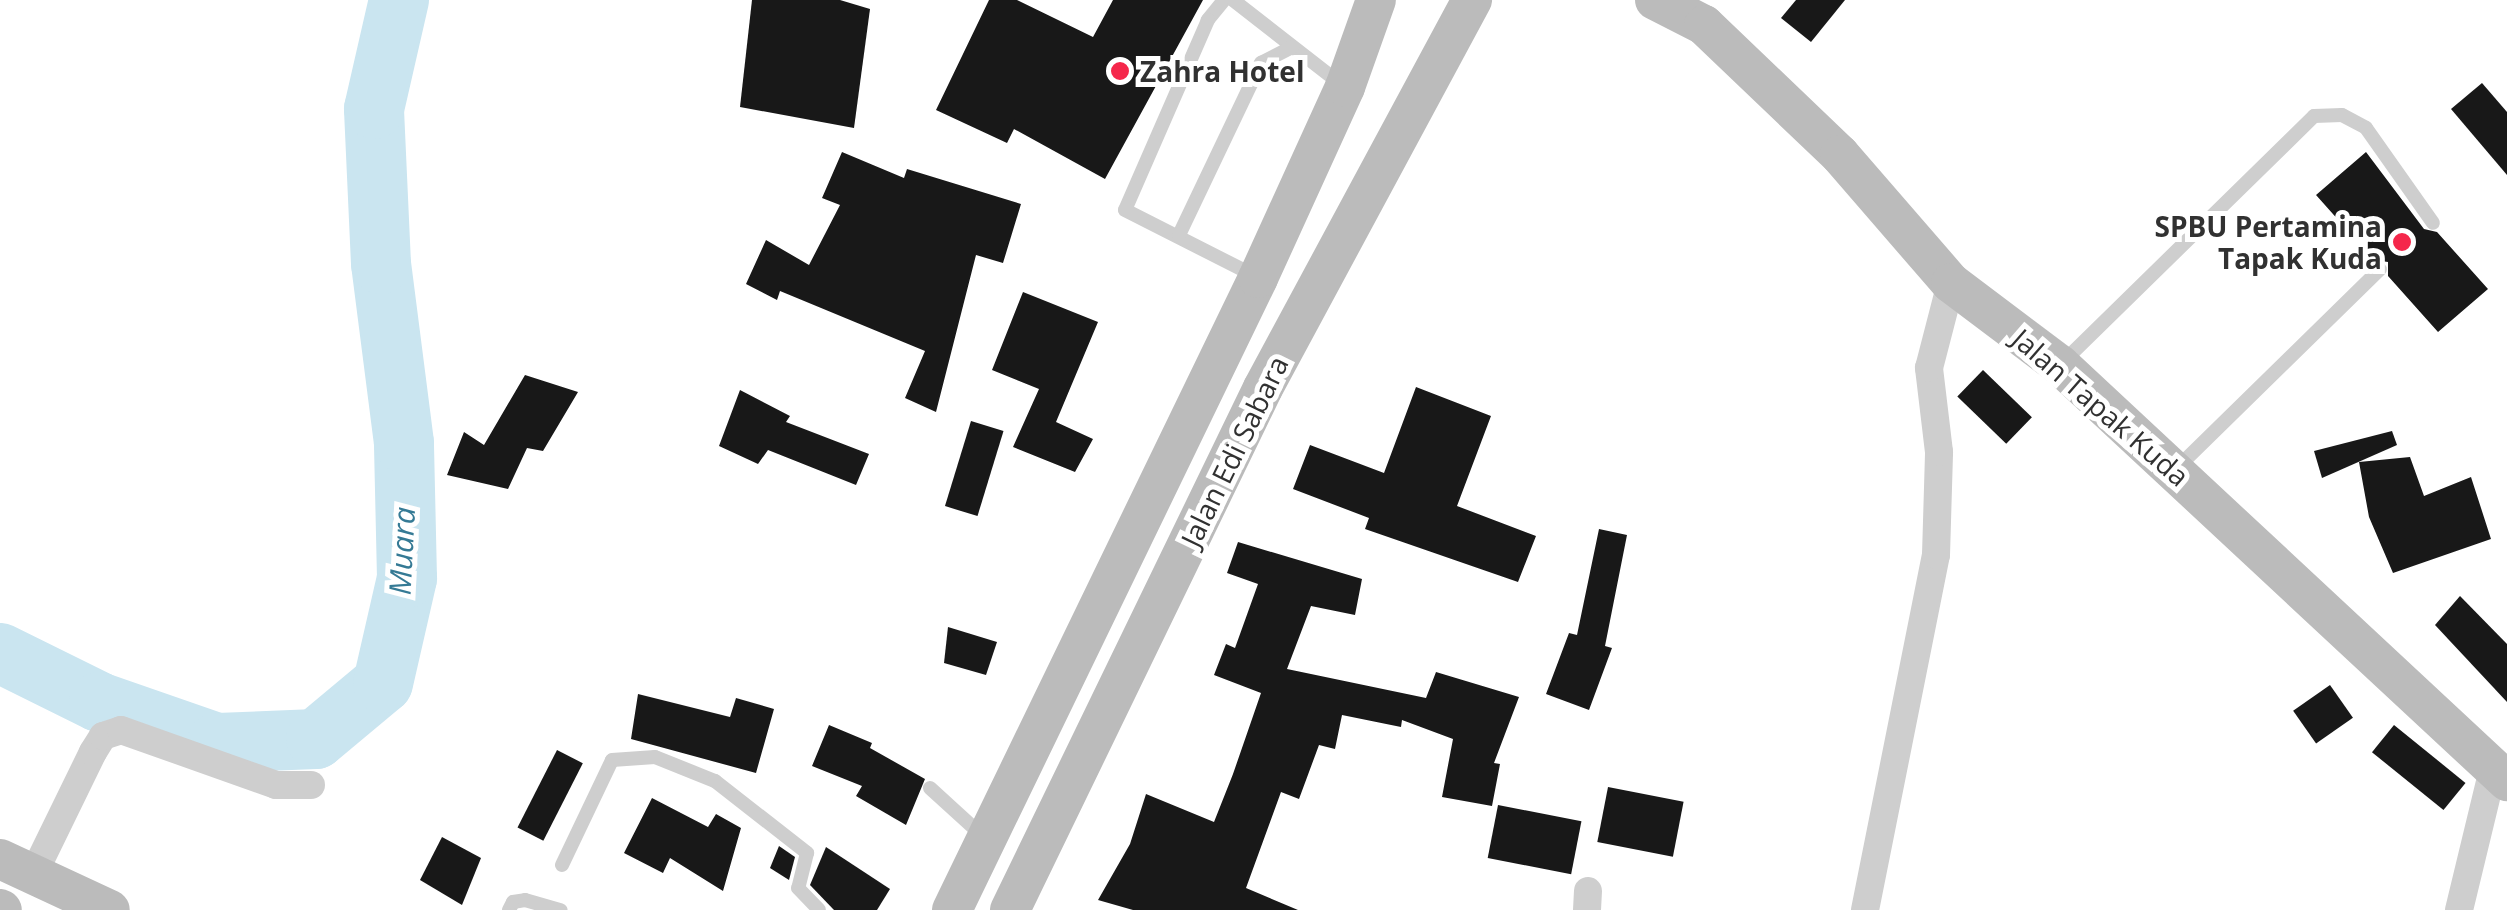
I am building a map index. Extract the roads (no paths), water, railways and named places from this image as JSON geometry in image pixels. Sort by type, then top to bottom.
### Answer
[{"type":"main road","name":"Jalan Edi Sabara","points":[[952,910],[1258,278],[1346,87],[1376,0]]},
{"type":"main road","name":"Jalan Edi Sabara","points":[[1010,910],[1263,388],[1472,0]]},
{"type":"main road","name":"Jalan Tapak Kuda","points":[[1655,0],[1698,12],[1840,155],[1951,283],[2060,365],[2500,775]]},
{"type":"main road","points":[[16,867],[110,910]]},
{"type":"street","points":[[1866,910],[1936,555],[1940,484],[1929,368],[1951,283]]},
{"type":"street","points":[[16,867],[104,736],[121,730],[276,784],[310,784]]},
{"type":"street","points":[[2459,910],[2500,775]]},
{"type":"lane","points":[[1224,0],[1208,20],[1125,210],[1258,278]]},
{"type":"lane","points":[[1233,0],[1346,87]]},
{"type":"lane","points":[[1179,235],[1261,62],[1292,47]]},
{"type":"lane","points":[[2060,365],[2314,116],[2342,115],[2366,128],[2433,224]]},
{"type":"lane","points":[[2175,470],[2380,270]]},
{"type":"lane","points":[[562,865],[612,760],[654,756],[715,781],[807,853],[798,888],[819,910]]},
{"type":"lane","points":[[930,788],[985,839]]},
{"type":"lane","points":[[510,910],[513,902],[525,900],[561,910]]},
{"type":"waterway","name":"Muara","points":[[0,653],[99,702],[217,743],[316,739],[383,683],[407,578],[404,443],[381,264],[374,109],[399,0]]},
{"type":"place","name":"Zahra Hotel","points":[[1120,71]]},
{"type":"place","name":"SPBU Pertamina Tapak Kuda","points":[[2402,242]]}]
